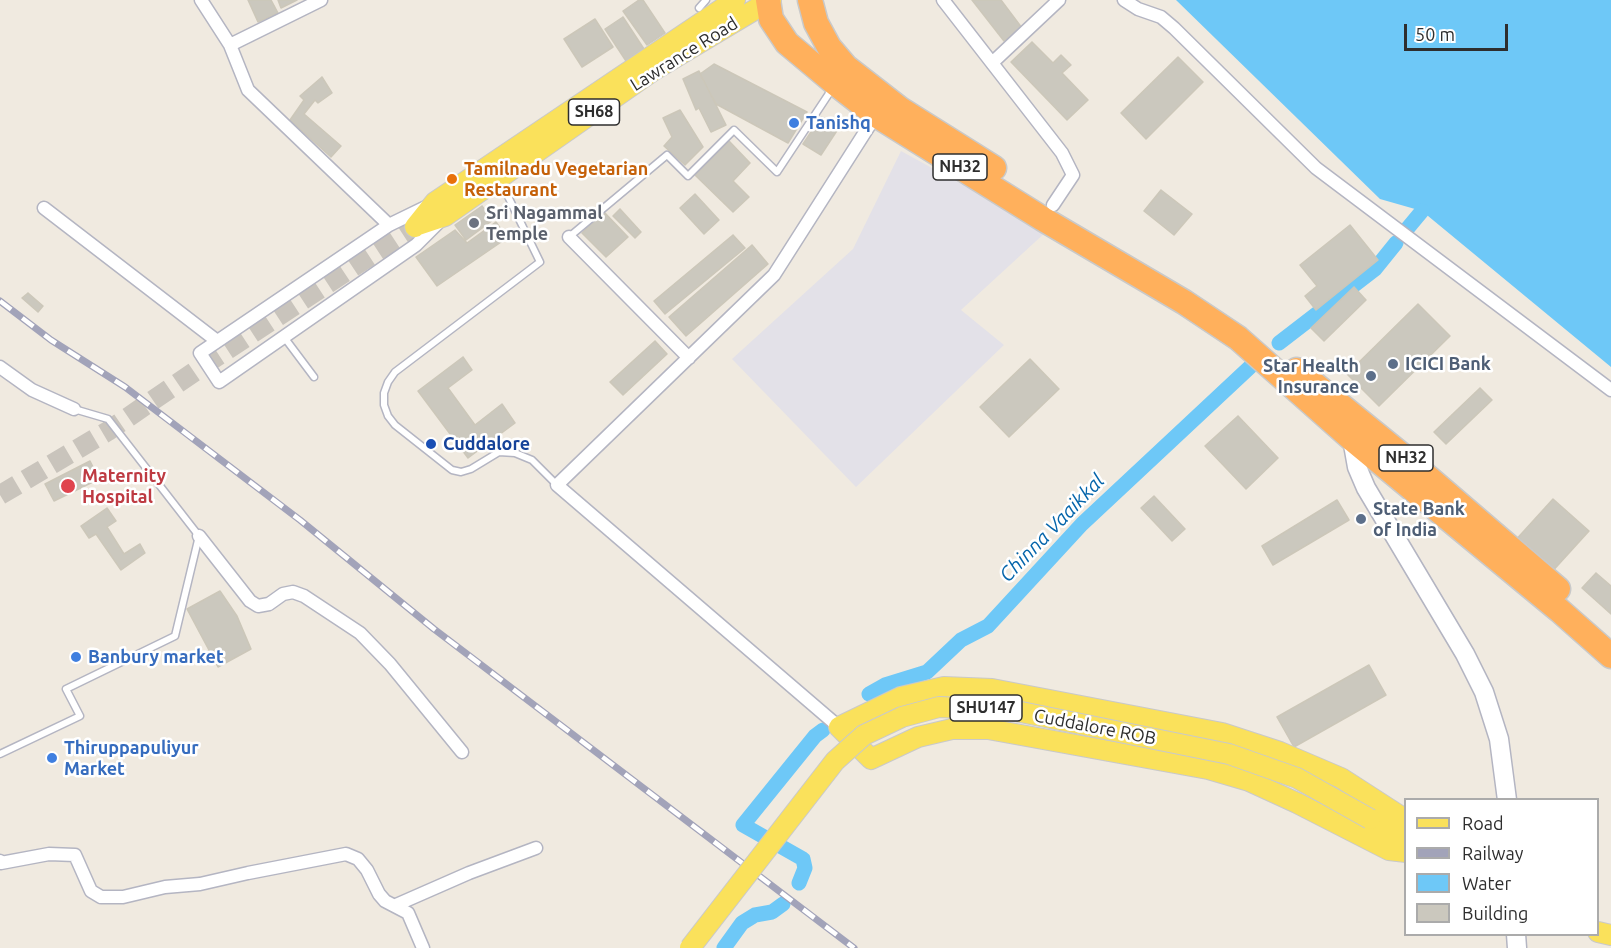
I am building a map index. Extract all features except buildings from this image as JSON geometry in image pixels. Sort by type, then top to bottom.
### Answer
[{"type":"highway","name":"NH32","points":[[810,0],[816,23],[829,47],[846,67],[900,110],[1252,333],[1409,461],[1611,637]]},
{"type":"highway","name":"NH32","points":[[769,1],[771,19],[787,43],[836,84],[876,115],[1043,219],[1184,302],[1229,332],[1352,439],[1559,610],[1611,656]]},
{"type":"main road","name":"Lawrance Road","points":[[414,227],[735,0]]},
{"type":"main road","name":"Lawrance Road","points":[[440,209],[499,179],[654,70],[769,1]]},
{"type":"main road","points":[[1404,819],[1341,778],[1280,752],[1222,733],[992,689],[944,687],[912,694],[839,727],[871,759],[918,737],[952,729],[988,729],[1208,769],[1249,781],[1297,802],[1389,850],[1404,852]]},
{"type":"main road","name":"Cuddalore ROB","points":[[690,948],[835,760],[864,735],[902,717],[939,707],[1011,710],[1229,754],[1297,778],[1404,838]]},
{"type":"street","points":[[201,0],[230,45],[248,90],[389,225]]},
{"type":"street","points":[[230,45],[321,0]]},
{"type":"street","points":[[943,0],[1062,153],[1073,175],[1053,205]]},
{"type":"street","points":[[992,63],[1059,0]]},
{"type":"street","points":[[1124,0],[1138,9],[1161,17],[1174,28],[1316,168],[1611,390]]},
{"type":"street","points":[[839,727],[558,486],[774,275],[876,115]]},
{"type":"street","points":[[44,208],[217,341]]},
{"type":"street","points":[[440,209],[416,246],[219,382],[200,353],[389,225],[440,209]]},
{"type":"street","points":[[569,237],[689,358]]},
{"type":"street","points":[[0,367],[32,390],[74,409]]},
{"type":"street","points":[[1352,439],[1357,467],[1366,488],[1465,654],[1484,692],[1499,739],[1508,798]]},
{"type":"street","points":[[200,536],[250,601],[258,606],[269,604],[283,594],[293,592],[304,596],[360,633],[390,664],[462,752]]},
{"type":"street","points":[[396,905],[469,873],[536,848]]},
{"type":"street","points":[[0,861],[1,863],[49,854],[75,855],[91,891],[102,897],[123,897],[165,887],[200,884],[346,854],[358,859],[367,870],[379,894],[386,901],[408,913],[423,948]]},
{"type":"lane","points":[[699,8],[706,0]]},
{"type":"lane","points":[[569,237],[667,156],[688,176],[734,130],[777,172],[836,84]]},
{"type":"lane","points":[[499,179],[540,262],[395,372],[384,393],[384,405],[395,425],[452,470],[461,472],[471,469],[500,452],[515,453],[532,460],[558,486]]},
{"type":"lane","points":[[284,337],[314,377]]},
{"type":"lane","points":[[0,754],[80,716],[66,689],[176,636],[200,536],[108,419],[74,409]]},
{"type":"shaded area","points":[[901,151],[1047,231],[961,310],[1004,345],[856,487],[732,359],[853,249]]},
{"type":"water","points":[[1176,0],[1611,0],[1611,367],[1422,211],[1380,199]]},
{"type":"waterway","name":"Chinna Vaaikkal","points":[[1407,229],[1422,211]]},
{"type":"waterway","name":"Chinna Vaaikkal","points":[[1279,343],[1375,269],[1396,243]]},
{"type":"waterway","name":"Chinna Vaaikkal","points":[[869,694],[885,685],[927,672],[961,640],[988,626],[1082,524],[1250,367]]},
{"type":"waterway","name":"Chinna Vaaikkal","points":[[799,883],[805,868],[803,859],[743,825],[815,736],[823,730]]},
{"type":"waterway","name":"Chinna Vaaikkal","points":[[724,948],[742,923],[755,915],[772,912],[783,904]]},
{"type":"tunnel","points":[[0,495],[108,431],[411,229]]},
{"type":"railway","points":[[0,301],[51,340],[125,387],[300,520],[434,629],[854,948]]},
{"type":"place","name":"Tanishq","points":[[794,123]]},
{"type":"place","name":"Tamilnadu Vegetarian Restaurant","points":[[452,179]]},
{"type":"place","name":"Sri Nagammal Temple","points":[[474,223]]},
{"type":"place","name":"ICICI Bank","points":[[1393,364]]},
{"type":"place","name":"Star Health Insurance","points":[[1371,376]]},
{"type":"place","name":"Cuddalore","points":[[431,444]]},
{"type":"place","name":"Maternity Hospital","points":[[68,486]]},
{"type":"place","name":"State Bank of India","points":[[1361,519]]},
{"type":"place","name":"Banbury market","points":[[76,657]]},
{"type":"place","name":"Thiruppapuliyur Market","points":[[52,758]]}]
